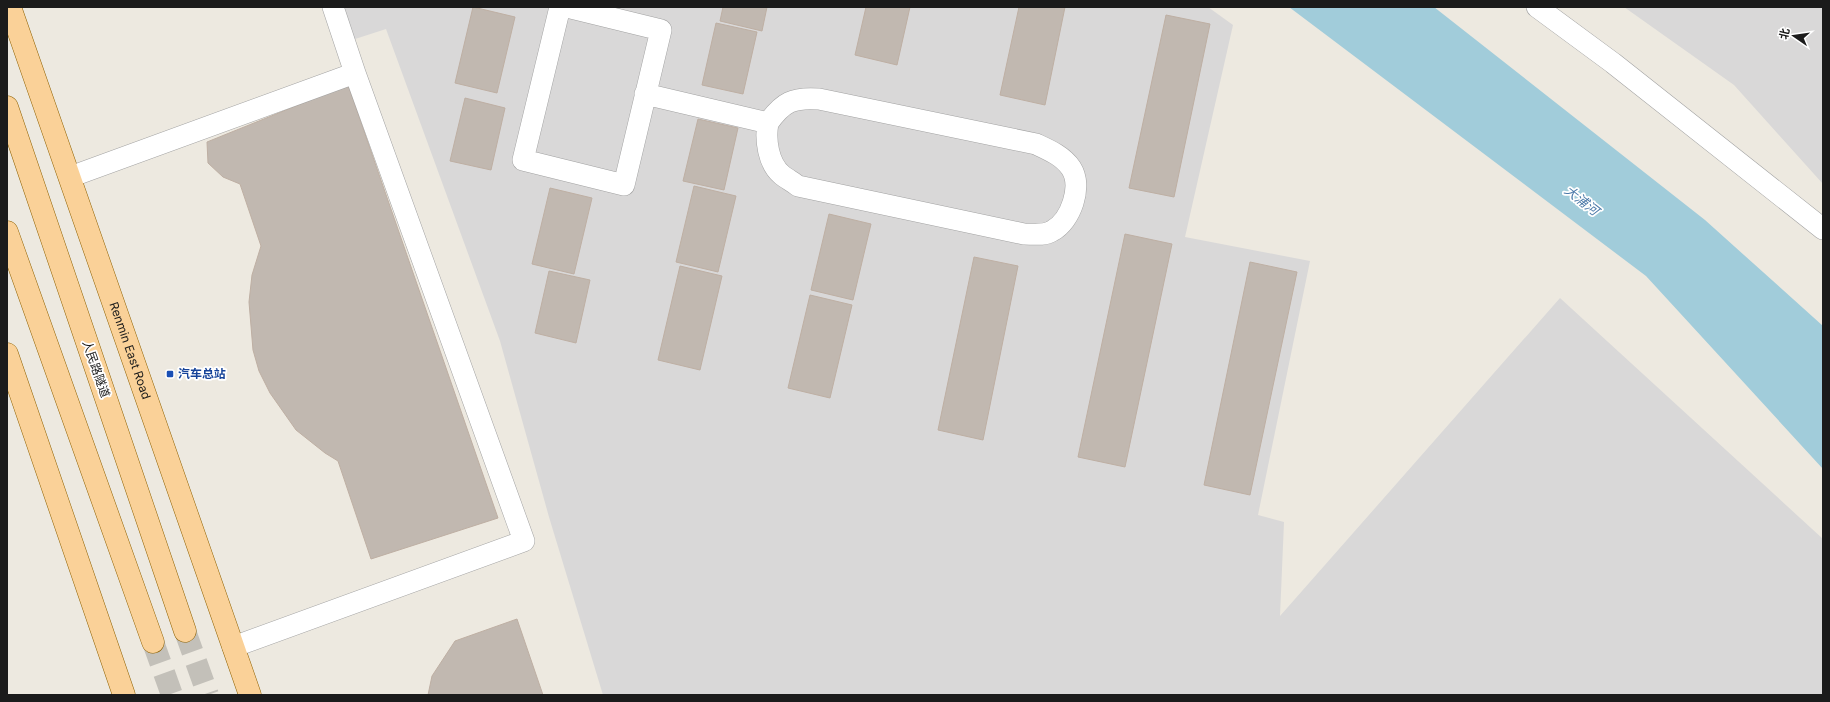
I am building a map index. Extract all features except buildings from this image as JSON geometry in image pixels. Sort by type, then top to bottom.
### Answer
[{"type":"main road","name":"Renmin East Road","points":[[10,7],[250,695]]},
{"type":"main road","name":"人民路隧道","points":[[7,107],[185,631]]},
{"type":"main road","points":[[7,232],[153,642]]},
{"type":"main road","points":[[7,354],[124,695]]},
{"type":"street","points":[[560,7],[523,160],[624,185],[661,30],[567,7]]},
{"type":"street","points":[[1536,7],[1613,63],[1823,229]]},
{"type":"street","points":[[233,647],[524,540],[355,73],[340,9]]},
{"type":"street","points":[[70,177],[355,73]]},
{"type":"street","points":[[645,94],[768,123]]},
{"type":"street","points":[[802,98],[819,99],[1036,144],[1061,157],[1071,169],[1076,184],[1070,211],[1063,222],[1052,232],[1024,234],[798,186],[781,174],[772,162],[765,136],[768,123],[778,108],[789,102],[802,98]]},
{"type":"shaded area","points":[[341,7],[1208,7],[1233,25],[1185,237],[1310,261],[1258,515],[1284,522],[1280,616],[1560,298],[1823,539],[1823,695],[603,695],[549,517],[500,341],[386,29],[352,40]]},
{"type":"shaded area","points":[[1624,7],[1823,7],[1823,184],[1734,85]]},
{"type":"water","name":"大浦河","points":[[1289,7],[1434,7],[1705,220],[1823,326],[1823,469],[1646,276]]},
{"type":"tunnel","points":[[185,631],[208,695]]},
{"type":"tunnel","points":[[153,642],[172,695]]},
{"type":"place","name":"汽车总站","points":[[170,374]]}]
